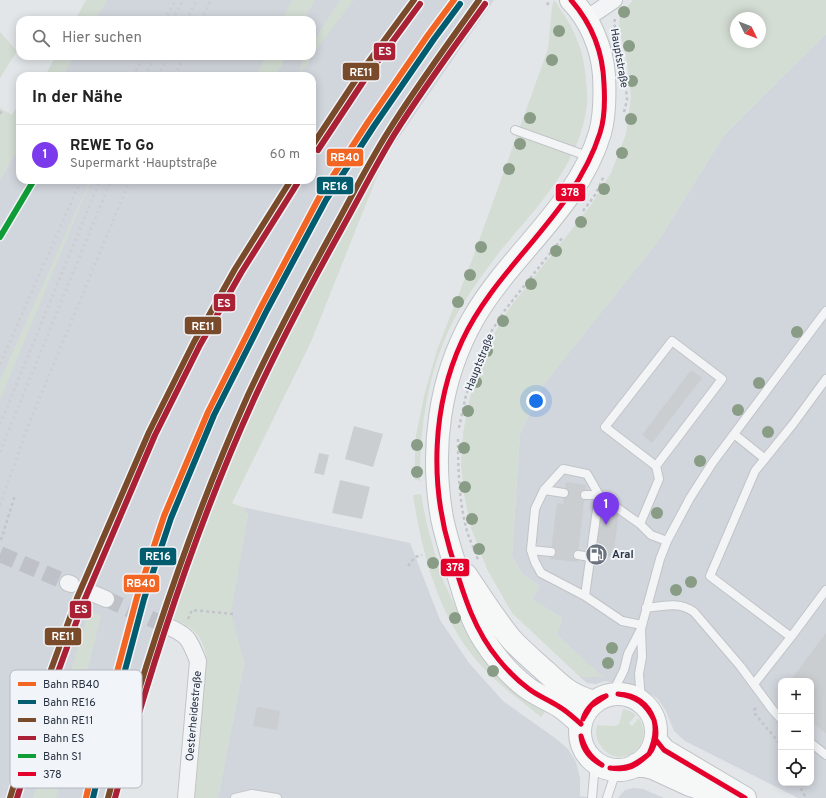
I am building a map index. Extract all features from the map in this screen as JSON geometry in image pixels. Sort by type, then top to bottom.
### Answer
[{"type":"main road","name":"Hauptstraße","points":[[573,1],[586,19],[596,41],[603,65],[605,98],[599,164],[565,201],[517,258],[473,320],[461,344],[444,393],[436,444],[436,469],[442,518],[451,552],[470,613],[484,640],[510,672],[526,688],[558,705],[581,724]]},
{"type":"main road","name":"Hauptstraße","points":[[451,552],[494,618],[512,641],[568,692],[581,699],[627,695],[641,701]]},
{"type":"main road","points":[[603,698],[584,716],[581,724],[580,733],[582,744],[594,761],[606,768],[653,768],[690,785],[728,798]]},
{"type":"main road","points":[[629,767],[649,754],[656,740],[654,718],[649,709],[641,701]]},
{"type":"main road","points":[[656,740],[664,750],[745,798]]},
{"type":"street","points":[[586,19],[615,7]]},
{"type":"street","points":[[88,591],[106,599]]},
{"type":"street","name":"Oesterheidestraße","points":[[165,625],[182,632],[190,642],[198,661],[186,798]]},
{"type":"lane","points":[[515,130],[599,164]]},
{"type":"lane","points":[[603,698],[624,670],[628,654],[641,627],[660,559],[667,541],[690,498],[713,462],[826,311]]},
{"type":"lane","points":[[640,524],[659,479],[656,466],[605,427],[672,341],[722,379],[656,466]]},
{"type":"lane","points":[[791,637],[710,576],[755,471],[826,379]]},
{"type":"lane","points":[[734,434],[765,458]]},
{"type":"lane","points":[[641,627],[622,621],[585,596],[541,573],[531,550],[535,509],[544,490],[563,469],[587,474],[599,495],[640,524],[651,535],[667,541]]},
{"type":"lane","points":[[544,490],[564,493]]},
{"type":"lane","points":[[585,495],[599,495]]},
{"type":"lane","points":[[585,596],[599,495]]},
{"type":"lane","points":[[531,550],[551,552]]},
{"type":"lane","points":[[578,555],[590,557]]},
{"type":"lane","points":[[754,684],[826,590]]},
{"type":"lane","points":[[646,608],[677,605],[689,608],[699,617],[778,715]]},
{"type":"lane","points":[[641,627],[642,657],[639,674],[641,701]]},
{"type":"lane","points":[[814,746],[826,755]]},
{"type":"lane","points":[[592,798],[594,761]]},
{"type":"lane","points":[[607,798],[614,780],[629,767]]},
{"type":"lane","points":[[235,798],[252,794],[277,798]]},
{"type":"path","points":[[547,5],[550,0]]},
{"type":"path","name":"Hauptstraße","points":[[615,7],[614,23],[619,46]]},
{"type":"path","name":"Hauptstraße","points":[[624,68],[627,100],[624,115]]},
{"type":"path","points":[[0,114],[2,110]]},
{"type":"path","points":[[581,214],[595,195],[599,164]]},
{"type":"path","name":"Hauptstraße","points":[[481,566],[467,531],[458,467],[458,433],[466,395],[489,335],[505,310],[566,232]]},
{"type":"path","points":[[1,540],[15,495]]},
{"type":"path","points":[[408,566],[415,557],[422,555]]},
{"type":"path","points":[[186,623],[192,610],[233,614]]},
{"type":"path","points":[[765,700],[754,710],[755,714],[778,741]]},
{"type":"path","points":[[800,786],[806,798]]},
{"type":"shaded area","points":[[86,0],[107,0],[97,16],[77,16]]},
{"type":"shaded area","points":[[107,0],[494,0],[384,159],[315,278],[244,430],[187,570],[154,664],[142,710],[142,670],[10,670],[10,788],[122,788],[119,798],[0,798],[0,180],[16,152],[16,184],[316,184],[316,72],[64,72],[72,60],[316,60],[316,16],[97,16]]},
{"type":"shaded area","points":[[292,0],[315,0],[306,16],[284,16]]},
{"type":"shaded area","points":[[340,0],[354,0],[316,50],[316,37]]},
{"type":"shaded area","points":[[554,0],[567,19],[577,39],[583,60],[587,104],[583,125],[576,146],[567,165],[555,183],[501,250],[473,288],[448,332],[433,373],[424,415],[420,459],[420,481],[414,479],[416,435],[425,392],[437,350],[472,260],[548,49]]},
{"type":"shaded area","points":[[633,0],[826,0],[826,34],[724,135],[659,240],[543,385],[520,434],[512,556],[522,574],[540,586],[532,599],[562,618],[557,635],[603,677],[580,677],[512,613],[487,569],[471,528],[464,494],[461,465],[463,433],[469,401],[478,370],[491,339],[508,310],[591,205],[611,173],[626,134],[631,97],[627,62],[619,27],[620,15]]},
{"type":"shaded area","points":[[0,32],[16,50],[16,53],[0,78]]},
{"type":"shaded area","points":[[826,34],[826,798],[798,798],[685,741],[674,731],[666,711],[658,699],[645,690],[605,681],[596,684],[587,683],[580,677],[602,677],[557,635],[562,618],[532,599],[540,586],[522,574],[512,556],[520,434],[543,385],[659,240],[724,135]]},
{"type":"shaded area","points":[[54,60],[72,60],[64,72],[47,72]]},
{"type":"shaded area","points":[[263,60],[284,60],[278,72],[258,72]]},
{"type":"shaded area","points":[[303,60],[310,60],[301,72],[299,72]]},
{"type":"shaded area","points":[[0,108],[12,115],[16,108],[16,152],[0,180]]},
{"type":"shaded area","points":[[384,159],[311,342],[232,503],[242,507],[248,514],[231,614],[244,663],[218,798],[195,798],[206,655],[198,635],[189,627],[170,617],[187,570],[244,430],[315,278]]},
{"type":"shaded area","points":[[88,184],[89,184],[0,400],[0,380]]},
{"type":"shaded area","points":[[421,494],[426,521],[441,576],[464,625],[482,655],[549,707],[541,717],[507,690],[484,669],[463,643],[452,624],[442,604],[421,539],[413,495]]},
{"type":"shaded area","points":[[242,507],[410,543],[440,620],[469,663],[503,701],[568,749],[576,762],[580,778],[580,796],[590,798],[218,798],[244,663],[230,614],[248,514]]},
{"type":"shaded area","points":[[89,611],[101,616],[88,670],[71,670]]},
{"type":"shaded area","points":[[623,709],[636,715],[629,723],[632,726],[639,718],[643,729],[643,738],[633,753],[616,757],[608,753],[599,744],[596,736],[596,728],[597,725],[615,726],[619,724]]},
{"type":"shaded area","points":[[36,788],[58,788],[56,798],[33,798]]},
{"type":"shaded area","points":[[634,788],[643,789],[664,798],[618,798],[625,790]]},
{"type":"building","points":[[691,370],[702,378],[652,443],[642,435]]},
{"type":"building","points":[[354,426],[383,434],[373,467],[345,459]]},
{"type":"building","points":[[319,453],[329,455],[324,475],[314,473]]},
{"type":"building","points":[[340,480],[370,487],[362,519],[332,513]]},
{"type":"building","points":[[566,482],[586,485],[577,562],[550,559],[557,503],[563,504]]},
{"type":"building","points":[[600,508],[619,511],[613,558],[594,555]]},
{"type":"building","points":[[826,633],[826,733],[814,724],[814,678],[792,678]]},
{"type":"building","points":[[257,707],[280,711],[277,730],[253,726]]},
{"type":"tunnel","points":[[0,554],[68,583]]},
{"type":"tunnel","points":[[106,599],[165,625]]},
{"type":"railway","points":[[166,16],[176,0]]},
{"type":"railway","points":[[174,16],[183,0]]},
{"type":"railway","points":[[188,16],[197,0]]},
{"type":"railway","points":[[203,16],[211,0]]},
{"type":"railway","points":[[135,72],[142,60]]},
{"type":"railway","points":[[147,72],[153,60]]},
{"type":"railway","points":[[160,72],[166,60]]},
{"type":"railway","points":[[177,72],[182,60]]},
{"type":"railway","points":[[0,364],[79,184]]},
{"type":"railway","points":[[0,424],[98,184]]},
{"type":"railway","points":[[0,452],[109,184]]},
{"type":"railway","points":[[0,505],[28,426],[128,184]]},
{"type":"rail line","name":"RE11","points":[[316,140],[361,72],[414,0]]},
{"type":"rail line","name":"RB40","points":[[118,670],[137,597],[164,516],[208,412],[261,307],[320,196],[368,122],[454,0]]},
{"type":"rail line","name":"RE11","points":[[142,679],[170,594],[207,493],[248,395],[290,309],[388,132],[432,66],[479,0]]},
{"type":"rail line","name":"ES","points":[[318,150],[367,76],[420,4]]},
{"type":"rail line","name":"RE16","points":[[125,670],[144,599],[171,518],[214,415],[267,310],[326,200],[374,126],[460,4]]},
{"type":"rail line","name":"ES","points":[[142,703],[177,594],[213,495],[255,397],[275,355],[307,293],[387,147],[427,85],[485,4]]},
{"type":"rail line","name":"S1","points":[[0,237],[32,184]]},
{"type":"rail line","name":"RE11","points":[[51,670],[77,598],[149,432],[194,342],[235,269],[288,184]]},
{"type":"rail line","name":"ES","points":[[59,670],[84,601],[155,435],[200,345],[241,273],[297,184]]},
{"type":"rail line","name":"RE11","points":[[10,798],[13,788]]},
{"type":"rail line","name":"ES","points":[[17,798],[20,788]]},
{"type":"rail line","name":"RB40","points":[[86,798],[88,788]]},
{"type":"rail line","name":"RE16","points":[[93,798],[95,788]]},
{"type":"rail line","name":"RE11","points":[[108,798],[111,788]]},
{"type":"rail line","name":"ES","points":[[115,798],[118,788]]},
{"type":"transit line","name":"378","points":[[571,0],[585,19],[599,50],[603,72],[604,96],[604,115],[602,127],[588,162],[572,189],[554,215],[495,288],[477,314],[462,341],[452,366],[440,418],[437,445],[437,472],[439,498],[450,550],[469,608],[482,635],[499,660],[517,679],[532,691],[564,710],[581,724]]},
{"type":"transit line","name":"378","points":[[618,694],[636,698],[645,705],[654,720]]},
{"type":"transit line","name":"378","points":[[618,694],[630,697],[640,702],[648,709],[654,720]]},
{"type":"transit line","name":"378","points":[[583,719],[586,711],[592,704],[606,696]]},
{"type":"transit line","name":"378","points":[[583,719],[591,706],[606,696]]},
{"type":"transit line","name":"378","points":[[649,754],[654,737],[654,720]]},
{"type":"transit line","name":"378","points":[[649,754],[654,746],[656,737],[654,720]]},
{"type":"transit line","name":"378","points":[[581,736],[588,752],[602,765]]},
{"type":"transit line","name":"378","points":[[581,736],[585,749],[594,760],[602,765]]},
{"type":"transit line","name":"378","points":[[656,740],[664,750],[745,798]]},
{"type":"transit line","name":"378","points":[[610,768],[631,766],[649,754]]},
{"type":"transit line","name":"378","points":[[610,768],[622,769],[631,767],[640,762],[649,754]]},
{"type":"place","name":"REWE To Go","points":[[606,525]]},
{"type":"place","name":"Aral","points":[[596,554]]}]
